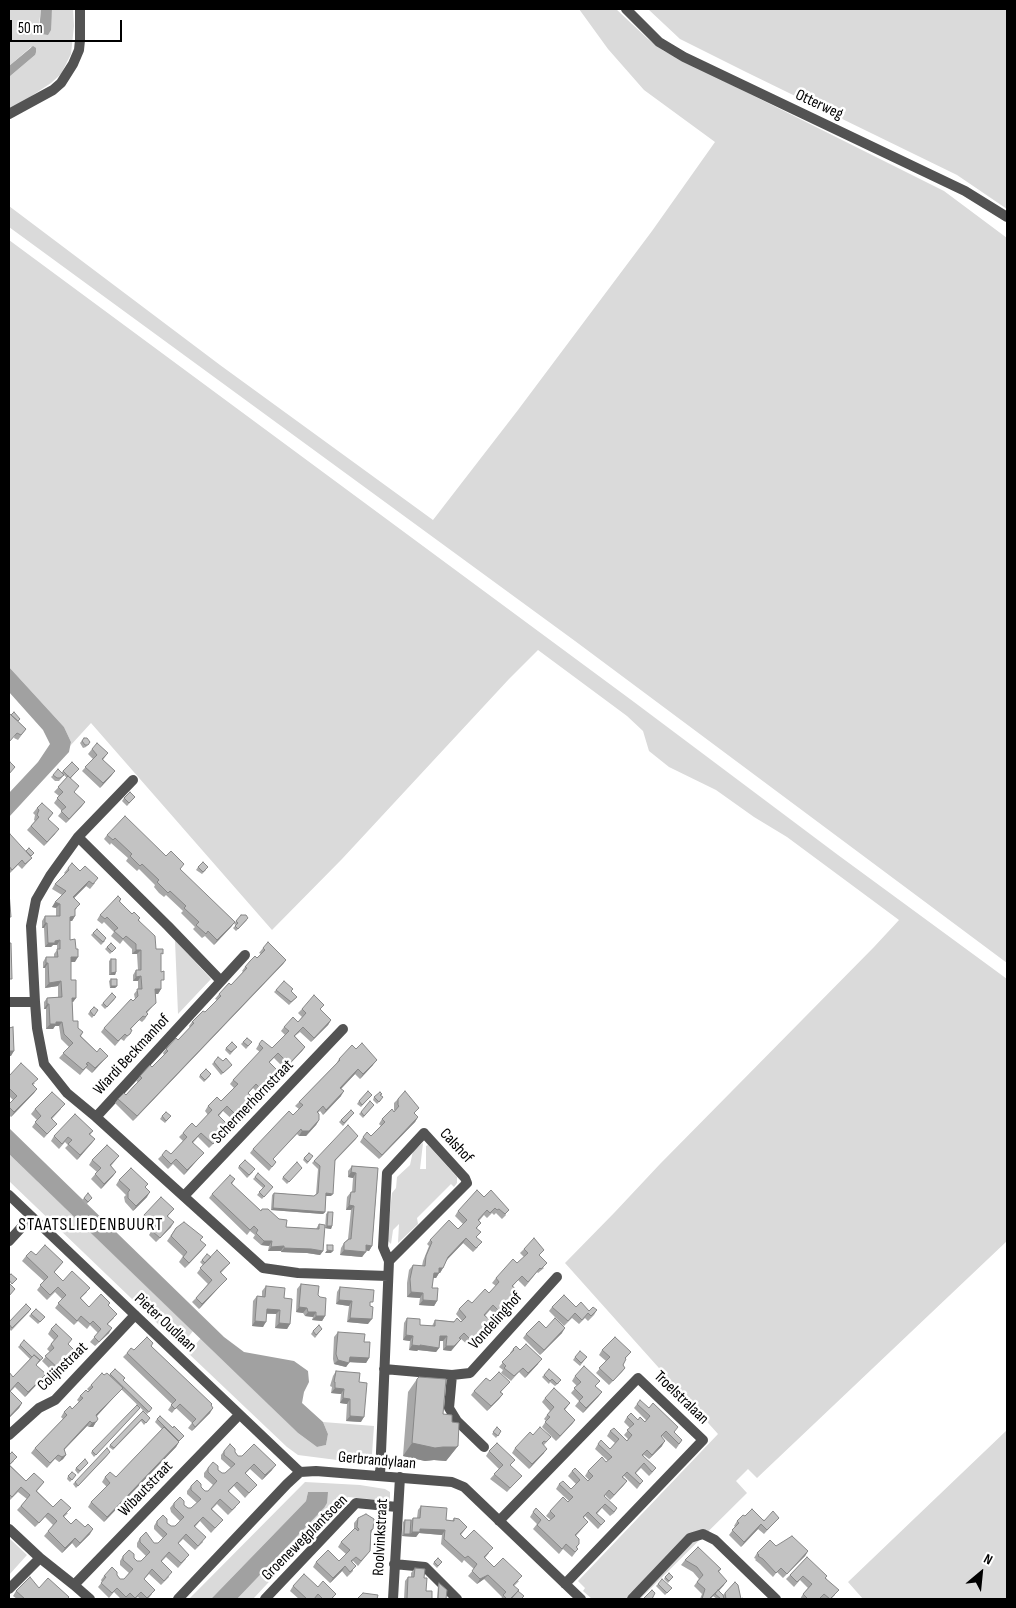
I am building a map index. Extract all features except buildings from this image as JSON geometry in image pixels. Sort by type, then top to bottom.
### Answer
[{"type":"street","points":[[9,114],[53,90],[61,82],[73,64],[79,50],[80,9]]},
{"type":"street","name":"Otterweg","points":[[626,9],[659,42],[684,57],[966,191],[1007,216]]},
{"type":"street","name":"Wiardi Beckmanhof","points":[[133,780],[78,837],[50,876],[36,900],[31,926],[36,1028],[44,1064],[68,1093],[96,1116],[245,955]]},
{"type":"street","points":[[78,837],[221,981]]},
{"type":"street","points":[[9,1002],[35,1002]]},
{"type":"street","name":"Schermerhornstraat","points":[[184,1196],[343,1029]]},
{"type":"street","points":[[96,1116],[263,1268],[298,1273],[388,1276]]},
{"type":"street","name":"Calshof","points":[[380,1476],[389,1261],[383,1247],[387,1174],[424,1133],[465,1178],[467,1183],[389,1261]]},
{"type":"street","name":"Pieter Oudlaan","points":[[9,1195],[300,1472]]},
{"type":"street","points":[[9,1241],[31,1218]]},
{"type":"street","name":"Vondelinghof","points":[[384,1369],[452,1375],[470,1373],[556,1277]]},
{"type":"street","name":"Colijnstraat","points":[[9,1435],[39,1408],[55,1400],[135,1316]]},
{"type":"street","points":[[452,1375],[449,1408],[457,1421],[484,1447]]},
{"type":"street","name":"Troelstralaan","points":[[499,1521],[638,1378],[703,1440],[565,1584]]},
{"type":"street","name":"Wibautstraat","points":[[74,1584],[239,1415]]},
{"type":"street","name":"Gerbrandylaan","points":[[300,1472],[316,1471],[400,1477],[454,1483],[464,1487],[581,1599]]},
{"type":"street","points":[[178,1599],[300,1472]]},
{"type":"street","name":"Roolvinkstraat","points":[[392,1599],[400,1477]]},
{"type":"street","name":"Groenewegplantsoen","points":[[266,1599],[356,1503],[397,1507]]},
{"type":"street","points":[[9,1529],[40,1558],[90,1599]]},
{"type":"street","points":[[632,1599],[690,1538],[703,1534],[715,1540],[776,1599]]},
{"type":"street","points":[[9,1589],[40,1558]]},
{"type":"street","points":[[394,1564],[425,1567],[457,1599]]},
{"type":"shaded area","points":[[9,9],[41,9],[39,24],[51,17],[52,9],[73,9],[74,26],[71,54],[61,74],[51,83],[9,111],[9,77],[35,55],[31,47],[9,66]]},
{"type":"shaded area","points":[[41,9],[52,9],[51,30],[48,35],[42,34],[39,31]]},
{"type":"shaded area","points":[[579,9],[616,9],[648,39],[664,51],[944,191],[1007,238],[1007,963],[575,641],[9,227],[9,206],[220,365],[433,520],[652,231],[715,142],[644,90],[608,49]]},
{"type":"shaded area","points":[[648,9],[1007,9],[1007,209],[957,175],[680,39]]},
{"type":"shaded area","points":[[33,46],[36,48],[35,55],[9,77],[9,66]]},
{"type":"shaded area","points":[[9,240],[1007,979],[1007,1241],[757,1478],[748,1469],[736,1481],[747,1493],[640,1599],[592,1599],[583,1591],[585,1588],[578,1581],[718,1434],[565,1263],[899,920],[787,837],[754,817],[716,790],[669,767],[649,751],[643,731],[627,716],[538,650],[342,859],[272,930],[91,723],[70,746],[71,742],[64,727],[9,667]]},
{"type":"shaded area","points":[[9,667],[64,727],[71,742],[69,752],[9,817],[9,793],[38,762],[50,744],[43,730],[9,692]]},
{"type":"shaded area","points":[[175,940],[211,979],[178,1014]]},
{"type":"shaded area","points":[[9,1128],[224,1337],[244,1352],[294,1361],[308,1371],[309,1382],[304,1392],[302,1403],[323,1422],[328,1434],[326,1445],[317,1447],[298,1433],[9,1154]]},
{"type":"shaded area","points":[[423,1143],[420,1169],[426,1169],[426,1146],[428,1145],[457,1177],[457,1183],[454,1187],[451,1184],[417,1218],[418,1224],[398,1243],[399,1224],[393,1230],[391,1244],[387,1240],[392,1193],[396,1188],[397,1177],[410,1165],[413,1151]]},
{"type":"shaded area","points":[[9,1154],[193,1331],[181,1346],[9,1181]]},
{"type":"shaded area","points":[[201,1338],[298,1433],[317,1447],[326,1445],[328,1434],[323,1422],[374,1426],[372,1454],[368,1464],[298,1455],[287,1447],[188,1353]]},
{"type":"shaded area","points":[[1007,1430],[1007,1599],[863,1599],[848,1582]]},
{"type":"shaded area","points":[[305,1482],[360,1485],[385,1489],[390,1492],[390,1501],[348,1497],[253,1599],[237,1599],[324,1508],[308,1492],[306,1501],[211,1599],[189,1599]]},
{"type":"shaded area","points":[[308,1492],[328,1492],[327,1503],[324,1508],[237,1599],[211,1599],[306,1501]]},
{"type":"shaded area","points":[[9,1538],[27,1555],[9,1575]]},
{"type":"district","name":"STAATSLIEDENBUURT","points":[[91,1225]]}]
